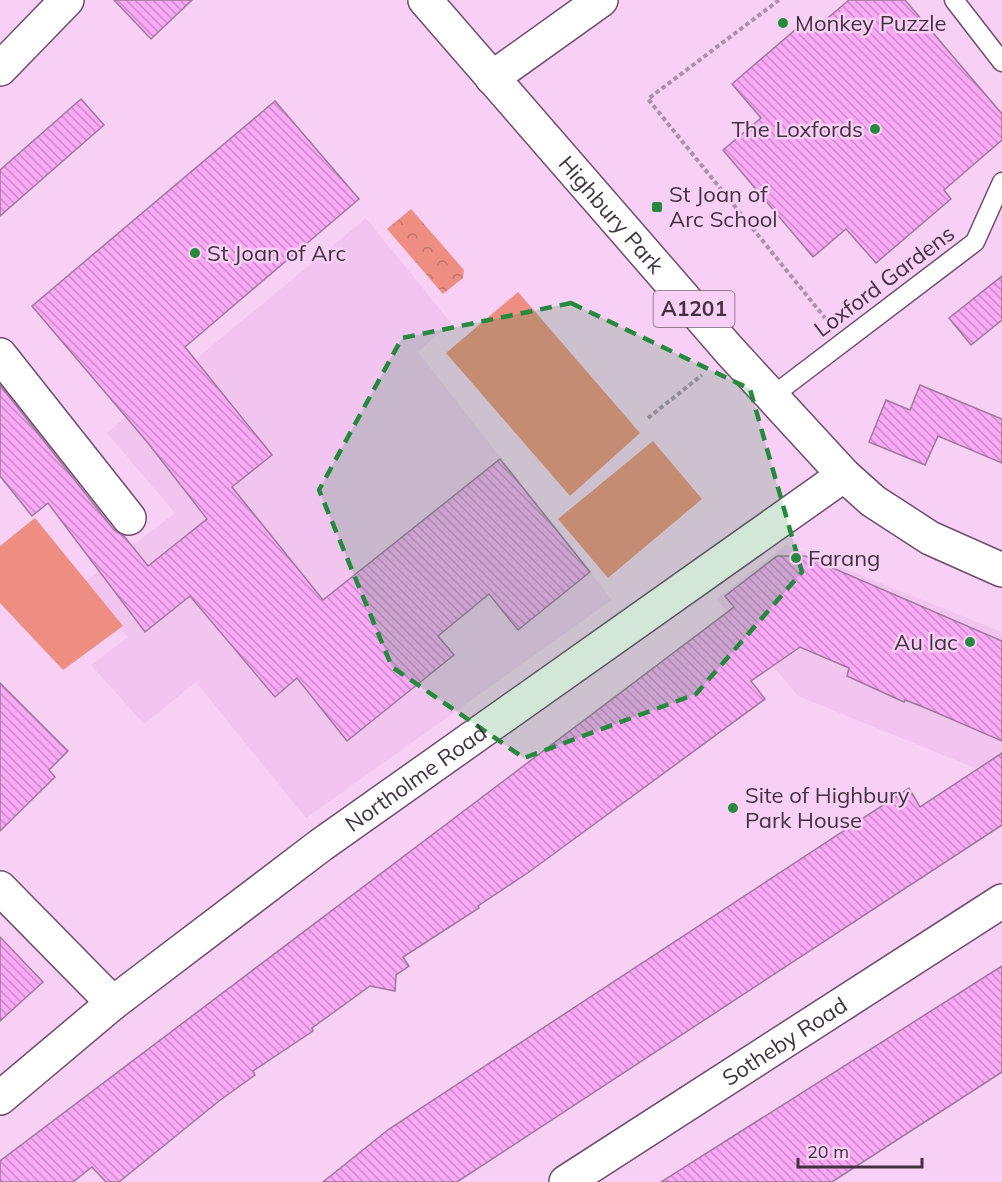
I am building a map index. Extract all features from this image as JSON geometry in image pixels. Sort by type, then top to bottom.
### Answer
[{"type":"street","points":[[0,69],[67,0]]},
{"type":"street","name":"Highbury Park","points":[[425,0],[730,351],[844,476],[873,501],[930,538],[1002,570]]},
{"type":"street","points":[[492,78],[601,0]]},
{"type":"street","points":[[0,355],[129,518]]},
{"type":"street","name":"Northolme Road","points":[[0,1098],[113,1003],[321,845],[844,476]]},
{"type":"street","points":[[0,888],[113,1003]]},
{"type":"street","name":"Sotheby Road","points":[[566,1182],[1002,901]]},
{"type":"lane","points":[[954,0],[1002,62]]},
{"type":"lane","name":"Loxford Gardens","points":[[771,397],[975,242],[1002,183]]},
{"type":"path","points":[[779,0],[648,99],[844,341]]},
{"type":"path","points":[[648,418],[730,351]]},
{"type":"highlighted area","points":[[571,303],[750,389],[802,572],[696,694],[524,758],[392,667],[319,490],[402,338]]},
{"type":"shaded area","points":[[366,218],[451,323],[418,352],[612,600],[306,818],[196,682],[144,724],[91,665],[128,637],[81,585],[175,513],[107,433]]},
{"type":"shaded area","points":[[786,545],[1002,632],[1002,779],[798,696],[716,599]]},
{"type":"green space","points":[[411,209],[464,270],[463,278],[443,294],[387,229]]},
{"type":"green space","points":[[518,292],[640,433],[570,496],[446,353]]},
{"type":"green space","points":[[653,441],[702,499],[608,578],[558,519]]},
{"type":"green space","points":[[35,518],[123,626],[63,670],[0,603],[0,546]]},
{"type":"building","points":[[114,0],[192,0],[151,39]]},
{"type":"building","name":"The Loxfords","points":[[849,0],[905,0],[1002,114],[1002,140],[944,190],[951,199],[876,263],[846,229],[813,257],[723,150],[761,118],[732,84],[802,24],[810,33]]},
{"type":"building","points":[[81,99],[104,125],[0,216],[0,170]]},
{"type":"building","points":[[275,101],[359,199],[185,347],[272,455],[232,487],[323,600],[500,459],[590,572],[518,630],[489,594],[438,636],[454,655],[347,741],[297,678],[275,697],[190,596],[145,632],[48,503],[32,516],[0,476],[0,385],[114,530],[124,536],[148,566],[207,519],[148,443],[32,306]]},
{"type":"building","points":[[1002,276],[1002,320],[971,345],[949,318]]},
{"type":"building","points":[[920,385],[1002,419],[1002,463],[938,436],[925,465],[869,442],[886,400],[910,410]]},
{"type":"building","points":[[777,556],[805,556],[1002,641],[1002,741],[921,706],[905,700],[904,702],[847,676],[849,668],[800,647],[751,681],[765,699],[529,872],[478,906],[479,908],[403,957],[409,966],[396,975],[395,991],[370,986],[312,1028],[313,1031],[253,1071],[255,1075],[219,1101],[119,1182],[106,1182],[92,1167],[73,1182],[0,1182],[0,1161],[734,607],[725,596]]},
{"type":"building","points":[[0,683],[68,751],[49,770],[55,777],[0,831]]},
{"type":"building","points":[[1002,753],[1002,825],[457,1182],[323,1182],[389,1129],[909,788],[920,807]]},
{"type":"building","points":[[0,937],[43,982],[0,1021]]},
{"type":"building","points":[[1002,966],[1002,1072],[832,1182],[661,1182]]},
{"type":"place","name":"Monkey Puzzle","points":[[783,23]]},
{"type":"place","name":"The Loxfords","points":[[875,129]]},
{"type":"place","name":"St Joan of Arc School","points":[[657,207]]},
{"type":"place","name":"St Joan of Arc","points":[[195,253]]},
{"type":"place","name":"Farang","points":[[796,558]]},
{"type":"place","name":"Au lac","points":[[970,642]]},
{"type":"place","name":"Site of Highbury Park House","points":[[733,808]]}]
